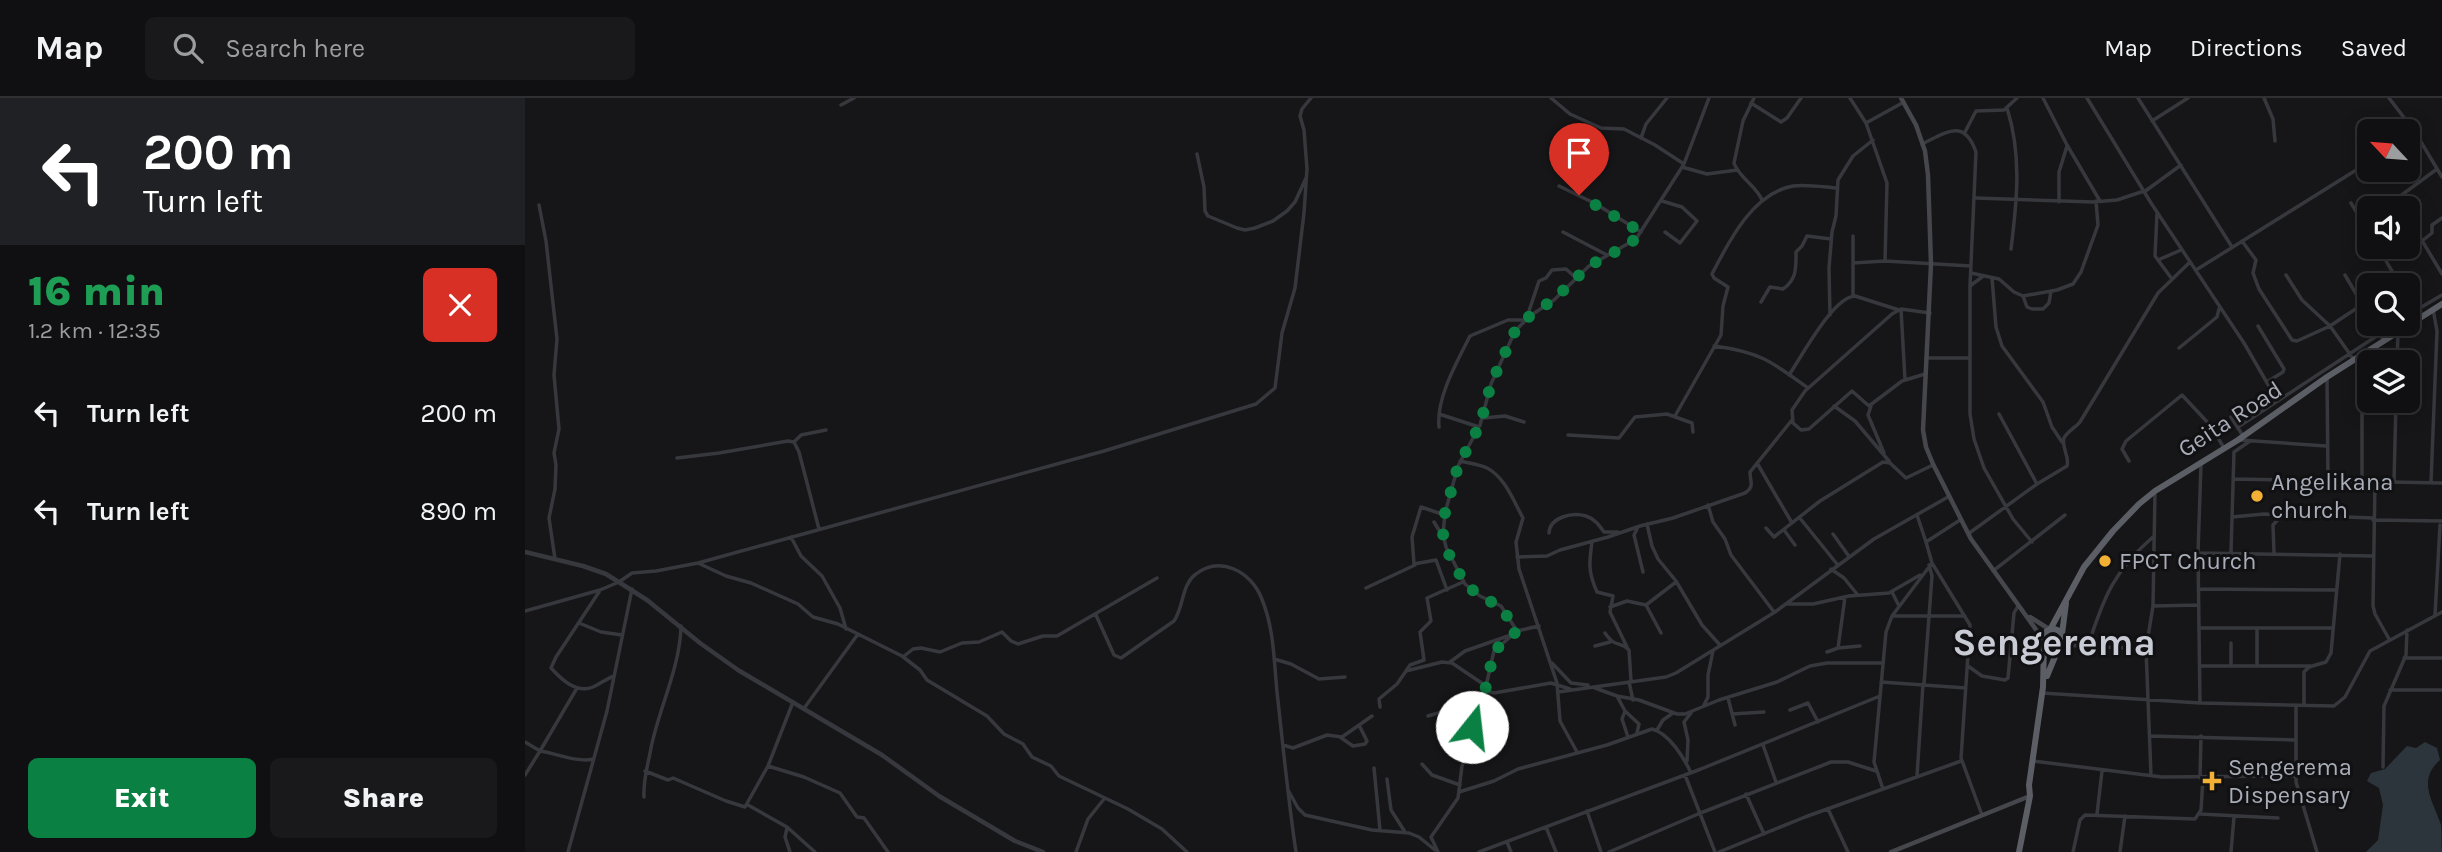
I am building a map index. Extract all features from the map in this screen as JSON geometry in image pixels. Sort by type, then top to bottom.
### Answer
[{"type":"highway","name":"Geita Road","points":[[2420,318],[2442,303]]},
{"type":"highway","name":"Geita Road","points":[[2370,350],[2391,336]]},
{"type":"highway","name":"Geita Road","points":[[2019,852],[2030,796],[2029,785],[2043,690],[2043,641],[2084,566],[2124,518],[2155,491],[2240,438],[2357,358]]},
{"type":"highway","name":"Geita Road","points":[[2043,690],[2063,635],[2067,597]]},
{"type":"highway","points":[[2050,629],[2057,629],[2063,635]]},
{"type":"highway","points":[[2043,641],[2051,649],[2060,646]]},
{"type":"main road","points":[[1903,100],[1922,144],[1928,175],[1931,264],[1923,430],[1926,447],[1968,534],[2043,641]]},
{"type":"main road","points":[[2026,614],[2050,629]]},
{"type":"main road","points":[[1891,852],[2030,796]]},
{"type":"street","points":[[841,105],[854,98]]},
{"type":"street","points":[[525,611],[600,590],[632,573],[698,563],[1104,450],[1243,410],[1259,402],[1275,388],[1282,333],[1297,275],[1307,176],[1304,130],[1300,116],[1311,98]]},
{"type":"street","points":[[1551,98],[1566,111],[1601,128],[1620,128],[1641,138],[1683,166],[1707,174],[1737,170]]},
{"type":"street","points":[[1641,138],[1646,124],[1667,98]]},
{"type":"street","points":[[1439,427],[1439,414],[1449,383],[1471,335],[1508,320],[1525,320],[1550,303],[1589,266],[1631,243],[1662,201],[1683,166],[1709,98]]},
{"type":"street","points":[[1754,98],[1744,121],[1735,159],[1737,170],[1759,193],[1762,200]]},
{"type":"street","points":[[1751,103],[1781,122],[1801,98]]},
{"type":"street","points":[[1850,98],[1866,123],[1887,183],[1885,261]]},
{"type":"street","points":[[1965,132],[1976,111],[2007,108],[2017,98]]},
{"type":"street","points":[[1971,273],[1999,279],[2023,296],[2073,284],[2081,272],[2098,225],[2098,201],[2043,98]]},
{"type":"street","points":[[2087,98],[2144,192],[2245,343],[2277,400]]},
{"type":"street","points":[[2138,98],[2232,247]]},
{"type":"street","points":[[2152,121],[2188,98]]},
{"type":"street","points":[[2264,98],[2273,119],[2275,141]]},
{"type":"street","points":[[2389,98],[2406,119]]},
{"type":"street","points":[[1866,123],[1903,100]]},
{"type":"street","points":[[2007,108],[2015,135],[2017,199],[2011,249]]},
{"type":"street","points":[[1922,144],[1948,131],[1965,132],[1971,138],[1976,152],[1970,286],[1969,404],[1974,439],[1984,468],[2005,506],[2032,542]]},
{"type":"street","points":[[2420,139],[2442,177]]},
{"type":"street","points":[[1829,315],[1831,239],[1836,216],[1838,180],[1851,159],[1873,140]]},
{"type":"street","points":[[2059,202],[2059,172],[2067,145]]},
{"type":"street","points":[[1197,154],[1204,187],[1205,211],[1213,218],[1245,230],[1273,221],[1287,211],[1307,176]]},
{"type":"street","points":[[2402,196],[2442,160]]},
{"type":"street","points":[[1975,198],[2059,202],[2117,200],[2144,192],[2181,165]]},
{"type":"street","points":[[2195,270],[2357,169]]},
{"type":"street","points":[[1559,186],[1596,204],[1641,232]]},
{"type":"street","points":[[1675,416],[1722,331],[1723,306],[1728,287],[1712,274],[1748,215],[1762,200],[1793,186],[1837,188]]},
{"type":"street","points":[[1662,201],[1682,207],[1697,220],[1680,243],[1665,232]]},
{"type":"street","points":[[2351,203],[2357,212]]},
{"type":"street","points":[[539,205],[546,241],[557,339],[554,386],[559,429],[554,453],[557,465],[555,489],[548,518],[555,559]]},
{"type":"street","points":[[2157,212],[2155,256],[2172,279]]},
{"type":"street","points":[[2422,241],[2432,233],[2432,225],[2442,218]]},
{"type":"street","points":[[1563,232],[1607,255]]},
{"type":"street","points":[[1761,302],[1770,287],[1783,289],[1792,282],[1796,269],[1796,252],[1807,236],[1831,239]]},
{"type":"street","points":[[1853,236],[1853,296]]},
{"type":"street","points":[[2420,238],[2442,274]]},
{"type":"street","points":[[2242,241],[2256,260],[2253,273],[2260,291],[2292,340],[2297,341],[2330,326],[2357,308]]},
{"type":"street","points":[[2158,260],[2182,250]]},
{"type":"street","points":[[1853,263],[1885,261],[1971,266]]},
{"type":"street","points":[[2063,443],[2066,435],[2080,422],[2158,293],[2190,262]]},
{"type":"street","points":[[1517,631],[1501,607],[1475,593],[1464,582],[1445,547],[1445,515],[1460,461],[1483,418],[1491,384],[1509,341],[1525,320],[1539,281],[1546,278],[1552,270],[1566,269],[1576,278]]},
{"type":"street","points":[[2285,275],[2302,300],[2330,326],[2354,360]]},
{"type":"street","points":[[2345,275],[2357,294]]},
{"type":"street","points":[[1970,286],[1982,277]]},
{"type":"street","points":[[1968,534],[2037,484],[2067,466],[2069,460],[2043,402],[2002,346],[1996,327],[1992,278]]},
{"type":"street","points":[[2023,296],[2027,307],[2043,309],[2049,303],[2051,291]]},
{"type":"street","points":[[2420,308],[2442,295]]},
{"type":"street","points":[[1790,375],[1829,315],[1848,297],[1930,313]]},
{"type":"street","points":[[2179,348],[2217,317],[2219,307]]},
{"type":"street","points":[[1900,309],[1905,380]]},
{"type":"street","points":[[1900,309],[1808,388],[1793,407],[1792,420],[1801,430],[1808,429],[1852,391],[1867,406],[1905,380],[1925,374]]},
{"type":"street","points":[[2431,483],[2437,331],[2433,309]]},
{"type":"street","points":[[2257,326],[2284,369],[2267,382]]},
{"type":"street","points":[[2238,428],[2374,336]]},
{"type":"street","points":[[2381,336],[2384,341]]},
{"type":"street","points":[[1714,346],[1748,351],[1769,360],[1808,388]]},
{"type":"street","points":[[1926,358],[1970,358]]},
{"type":"street","points":[[2327,377],[2328,480]]},
{"type":"street","points":[[2129,461],[2122,449],[2126,441],[2182,395],[2194,411],[2211,426],[2224,447]]},
{"type":"street","points":[[1873,403],[1868,415],[1887,458]]},
{"type":"street","points":[[1834,406],[1855,421],[1892,465],[1908,478],[1933,464]]},
{"type":"street","points":[[2362,413],[2362,482]]},
{"type":"street","points":[[2394,482],[2396,413]]},
{"type":"street","points":[[1439,414],[1479,427]]},
{"type":"street","points":[[1568,435],[1619,438],[1635,417],[1667,414],[1692,423],[1693,432]]},
{"type":"street","points":[[1999,414],[2037,484]]},
{"type":"street","points":[[1483,418],[1505,415],[1524,422]]},
{"type":"street","points":[[2231,417],[2238,428],[2240,438],[2250,442],[2326,446]]},
{"type":"street","points":[[1517,557],[1545,556],[1672,518],[1749,490],[1753,483],[1750,474],[1792,420]]},
{"type":"street","points":[[794,442],[801,435],[827,430]]},
{"type":"street","points":[[794,442],[819,529]]},
{"type":"street","points":[[677,458],[794,442]]},
{"type":"street","points":[[2231,552],[2234,451],[2250,442]]},
{"type":"street","points":[[2433,447],[2442,447]]},
{"type":"street","points":[[1460,461],[1488,468],[1509,492],[1524,520],[1517,538],[1517,557],[1557,684],[1560,721],[1577,752]]},
{"type":"street","points":[[1766,528],[1774,537],[1833,492],[1883,462],[1892,465]]},
{"type":"street","points":[[2200,703],[2198,552],[2201,462]]},
{"type":"street","points":[[1757,463],[1793,523]]},
{"type":"street","points":[[2234,479],[2442,483]]},
{"type":"street","points":[[2375,482],[2374,610],[2389,639]]},
{"type":"street","points":[[2151,775],[2146,649],[2153,606],[2155,491]]},
{"type":"street","points":[[1558,692],[1670,676],[1774,612],[1849,556],[1948,497]]},
{"type":"street","points":[[1708,505],[1713,522],[1725,539],[1731,555],[1774,612]]},
{"type":"street","points":[[1415,565],[1412,558],[1412,537],[1420,508],[1423,506],[1445,515]]},
{"type":"street","points":[[1549,533],[1553,522],[1564,516],[1581,515],[1595,521],[1605,532],[1625,531]]},
{"type":"street","points":[[1917,515],[1926,542],[1932,576],[1917,776]]},
{"type":"street","points":[[1993,571],[2032,542],[2051,523],[2065,515]]},
{"type":"street","points":[[2232,517],[2283,515],[2441,523],[2435,615]]},
{"type":"street","points":[[2274,553],[2273,525],[2283,515]]},
{"type":"street","points":[[1799,517],[1837,564]]},
{"type":"street","points":[[1926,542],[1960,520]]},
{"type":"street","points":[[1434,523],[1443,536]]},
{"type":"street","points":[[1647,524],[1658,559],[1676,582],[1702,625],[1721,645]]},
{"type":"street","points":[[1640,526],[1634,536],[1643,572]]},
{"type":"street","points":[[1784,530],[1795,545]]},
{"type":"street","points":[[1833,534],[1849,556]]},
{"type":"street","points":[[2087,646],[2121,568],[2154,535]]},
{"type":"street","points":[[791,537],[801,556],[822,576],[840,608],[846,629]]},
{"type":"street","points":[[1592,542],[1589,572],[1597,592],[1613,596],[1610,612],[1630,652],[1633,700]]},
{"type":"street","points":[[2365,555],[2373,547]]},
{"type":"street","points":[[525,552],[591,568],[632,589],[738,670],[805,707],[903,768],[935,794],[1015,841],[1043,852]]},
{"type":"street","points":[[2198,552],[2373,556]]},
{"type":"street","points":[[2304,705],[2305,672],[2328,660],[2340,554]]},
{"type":"street","points":[[1366,588],[1415,565],[1435,559],[1447,590]]},
{"type":"street","points":[[698,563],[798,604],[813,617],[846,629],[903,657],[920,670],[927,680],[987,716],[1004,734],[1023,744],[1033,757],[1051,766],[1059,776],[1165,831],[1187,852]]},
{"type":"street","points":[[1883,789],[1874,762],[1886,632],[1892,616],[1931,564]]},
{"type":"street","points":[[1931,564],[1965,616],[1971,630],[1961,761],[1982,815]]},
{"type":"street","points":[[1096,615],[1114,655],[1121,658],[1174,621],[1186,587],[1195,574],[1217,565],[1226,566],[1251,581],[1261,596],[1272,634],[1296,852]]},
{"type":"street","points":[[1831,569],[1844,578],[1859,595]]},
{"type":"street","points":[[1784,604],[1816,604],[1847,596],[1892,592],[1922,574]]},
{"type":"street","points":[[903,657],[913,649],[940,652],[958,645],[979,642],[1002,632],[1011,641],[1023,644],[1043,635],[1052,637],[1062,634],[1157,578]]},
{"type":"street","points":[[1380,707],[1379,699],[1397,684],[1410,665],[1424,660],[1420,632],[1431,621],[1427,598],[1464,582]]},
{"type":"street","points":[[1610,607],[1627,601],[1646,605],[1676,582]]},
{"type":"street","points":[[1838,648],[1850,587]]},
{"type":"street","points":[[568,852],[607,711],[632,589]]},
{"type":"street","points":[[2199,589],[2336,590]]},
{"type":"street","points":[[600,590],[551,666],[561,678],[577,688],[590,688],[614,676]]},
{"type":"street","points":[[1892,592],[1899,606]]},
{"type":"street","points":[[1646,605],[1661,633]]},
{"type":"street","points":[[1968,666],[1982,676],[2005,680],[2008,678],[2014,615],[2019,605]]},
{"type":"street","points":[[2153,606],[2199,605]]},
{"type":"street","points":[[2043,690],[2200,703],[2338,705],[2367,654],[2389,639],[2442,612]]},
{"type":"street","points":[[1892,616],[1965,616]]},
{"type":"street","points":[[579,623],[601,632],[622,635]]},
{"type":"street","points":[[644,797],[645,771],[656,723],[678,657],[681,626]]},
{"type":"street","points":[[1425,852],[1432,833],[1454,805],[1459,792],[1462,766],[1472,742],[1473,709],[1485,688],[1494,651],[1517,631],[1539,626]]},
{"type":"street","points":[[2199,628],[2333,628]]},
{"type":"street","points":[[2257,628],[2257,666]]},
{"type":"street","points":[[2383,767],[2384,706],[2407,649],[2407,629]]},
{"type":"street","points":[[1605,633],[1611,641],[1627,647]]},
{"type":"street","points":[[805,707],[857,634]]},
{"type":"street","points":[[1405,673],[1434,663],[1450,662],[1465,651],[1511,635]]},
{"type":"street","points":[[2063,635],[2087,646]]},
{"type":"street","points":[[1595,646],[1611,641]]},
{"type":"street","points":[[2231,643],[2231,666]]},
{"type":"street","points":[[1828,652],[1860,646]]},
{"type":"street","points":[[2060,646],[2146,649]]},
{"type":"street","points":[[1713,651],[1708,675],[1709,695],[1713,702]]},
{"type":"street","points":[[2404,658],[2442,658]]},
{"type":"street","points":[[1274,659],[1291,664],[1319,679],[1345,677]]},
{"type":"street","points":[[1450,662],[1476,678],[1492,693],[1544,683],[1570,689]]},
{"type":"street","points":[[1551,662],[1571,683],[1592,686],[1673,713],[1691,713]]},
{"type":"street","points":[[1688,767],[1688,740],[1684,722],[1691,713],[1713,702],[1777,682],[1810,666],[1827,663],[1882,663]]},
{"type":"street","points":[[2200,666],[2312,666]]},
{"type":"street","points":[[1881,682],[1966,688]]},
{"type":"street","points":[[525,775],[577,688]]},
{"type":"street","points":[[2390,691],[2442,690]]},
{"type":"street","points":[[1703,707],[1709,695]]},
{"type":"street","points":[[1617,696],[1625,711],[1639,724],[1636,734]]},
{"type":"street","points":[[1479,852],[1763,745],[1880,696]]},
{"type":"street","points":[[1728,698],[1735,724]]},
{"type":"street","points":[[645,771],[668,780],[673,778],[741,807],[748,804],[768,766],[793,700]]},
{"type":"street","points":[[1428,716],[1477,702]]},
{"type":"street","points":[[1790,710],[1807,703],[1818,722]]},
{"type":"street","points":[[2296,705],[2295,776],[2317,852]]},
{"type":"street","points":[[1625,711],[1622,719],[1628,737]]},
{"type":"street","points":[[1732,714],[1764,712]]},
{"type":"street","points":[[1657,730],[1663,720],[1673,713]]},
{"type":"street","points":[[1340,737],[1372,716]]},
{"type":"street","points":[[1283,745],[1296,748],[1327,734],[1340,737],[1353,746],[1365,744],[1367,741],[1359,724]]},
{"type":"street","points":[[1459,792],[1494,781],[1518,769],[1608,745],[1650,729],[1657,730],[1683,757],[1691,773]]},
{"type":"street","points":[[2150,736],[2295,740]]},
{"type":"street","points":[[2200,814],[2201,736]]},
{"type":"street","points":[[525,742],[540,751],[564,758],[571,756],[593,759]]},
{"type":"street","points":[[1763,745],[1776,782]]},
{"type":"street","points":[[1609,852],[1776,782],[1837,761],[1876,771]]},
{"type":"street","points":[[1685,775],[1698,814],[1717,852],[1961,761]]},
{"type":"street","points":[[2033,761],[2102,771],[2201,778],[2295,776]]},
{"type":"street","points":[[1422,764],[1432,775],[1460,785]]},
{"type":"street","points":[[768,766],[804,777],[842,795],[857,817],[863,817],[888,852]]},
{"type":"street","points":[[1374,768],[1380,831]]},
{"type":"street","points":[[2097,815],[2102,771]]},
{"type":"street","points":[[1387,779],[1391,810],[1405,832]]},
{"type":"street","points":[[1287,788],[1305,815],[1380,831],[1416,835],[1430,843],[1437,852]]},
{"type":"street","points":[[1747,794],[1764,834]]},
{"type":"street","points":[[1076,852],[1089,818],[1105,799]]},
{"type":"street","points":[[748,804],[787,827],[815,852]]},
{"type":"street","points":[[1828,809],[1848,852]]},
{"type":"street","points":[[1587,811],[1601,852]]},
{"type":"street","points":[[2073,852],[2081,818],[2087,815],[2191,820],[2200,814],[2278,818]]},
{"type":"street","points":[[2120,852],[2125,817]]},
{"type":"street","points":[[2231,852],[2234,817]]},
{"type":"street","points":[[787,827],[785,837],[790,852]]},
{"type":"street","points":[[1546,827],[1556,852]]},
{"type":"street","points":[[1507,842],[1511,852]]},
{"type":"shaded area","points":[[2425,742],[2437,748],[2440,760],[2429,776],[2428,784],[2441,825],[2442,852],[2366,852],[2378,840],[2383,805],[2379,788],[2367,781],[2371,773],[2385,769],[2407,746],[2416,748]]},
{"type":"place","name":"Angelikana church","points":[[2257,496]]},
{"type":"place","name":"FPCT Church","points":[[2105,561]]},
{"type":"place","name":"Sengerema Dispensary","points":[[2212,781]]},
{"type":"district","name":"Sengerema","points":[[2054,642]]},
{"type":"route","points":[[1472,727],[1475,719],[1474,708],[1486,687],[1494,651],[1517,631],[1501,607],[1475,593],[1465,584],[1445,547],[1445,513],[1458,466],[1483,418],[1491,384],[1515,331],[1589,266],[1631,243],[1641,232],[1579,195]]}]
